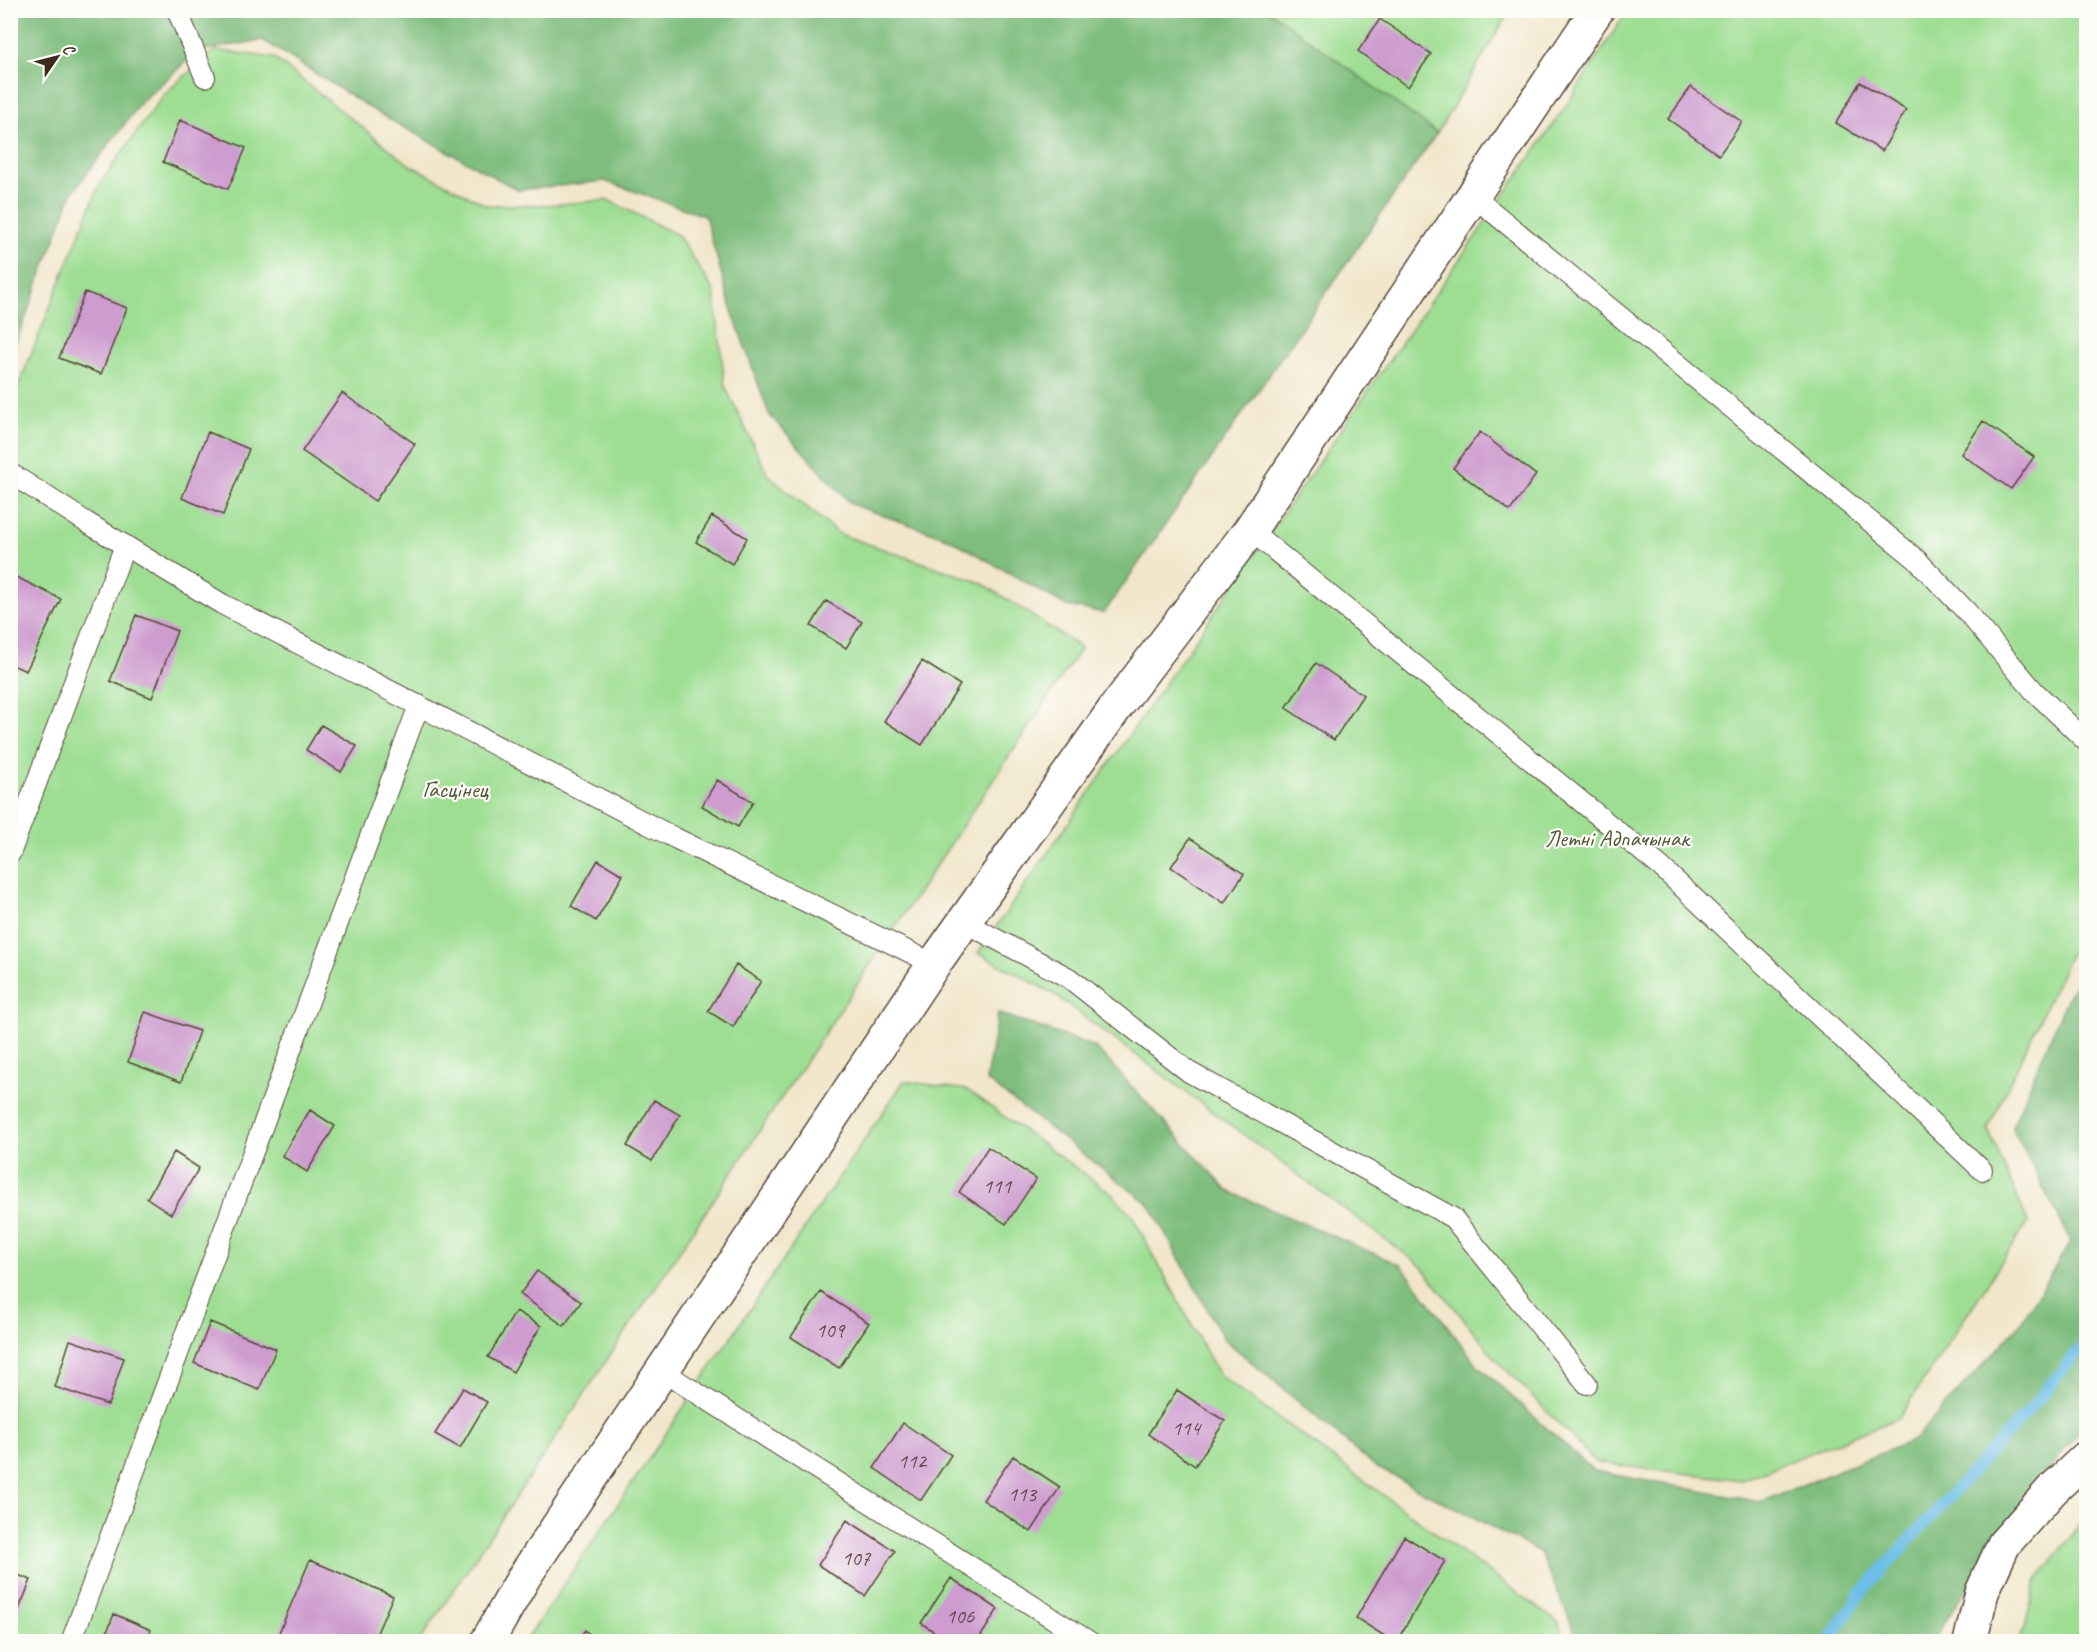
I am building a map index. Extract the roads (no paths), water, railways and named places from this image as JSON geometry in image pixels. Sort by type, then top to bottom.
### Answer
[{"type":"street","points":[[487,1641],[524,1577],[934,964],[1116,707],[1250,530],[1597,10]]},
{"type":"street","points":[[1970,1641],[1982,1592],[2004,1544],[2052,1490],[2086,1458]]},
{"type":"lane","points":[[177,10],[205,77]]},
{"type":"lane","points":[[1473,196],[1916,559],[1967,612],[2034,691],[2086,741]]},
{"type":"lane","points":[[10,473],[222,604],[675,838],[934,964]]},
{"type":"lane","points":[[1250,530],[1661,867],[1982,1170]]},
{"type":"lane","points":[[10,854],[125,545]]},
{"type":"lane","points":[[71,1641],[419,705]]},
{"type":"lane","points":[[964,922],[1069,978],[1188,1071],[1453,1218],[1587,1384]]},
{"type":"lane","points":[[662,1371],[1090,1641]]},
{"type":"waterway","points":[[1829,1642],[1860,1594],[2029,1410],[2086,1342]]},
{"type":"park label","name":"Гасцінец","points":[[455,789]]},
{"type":"park label","name":"Летні Адпачынак","points":[[1617,838]]}]
